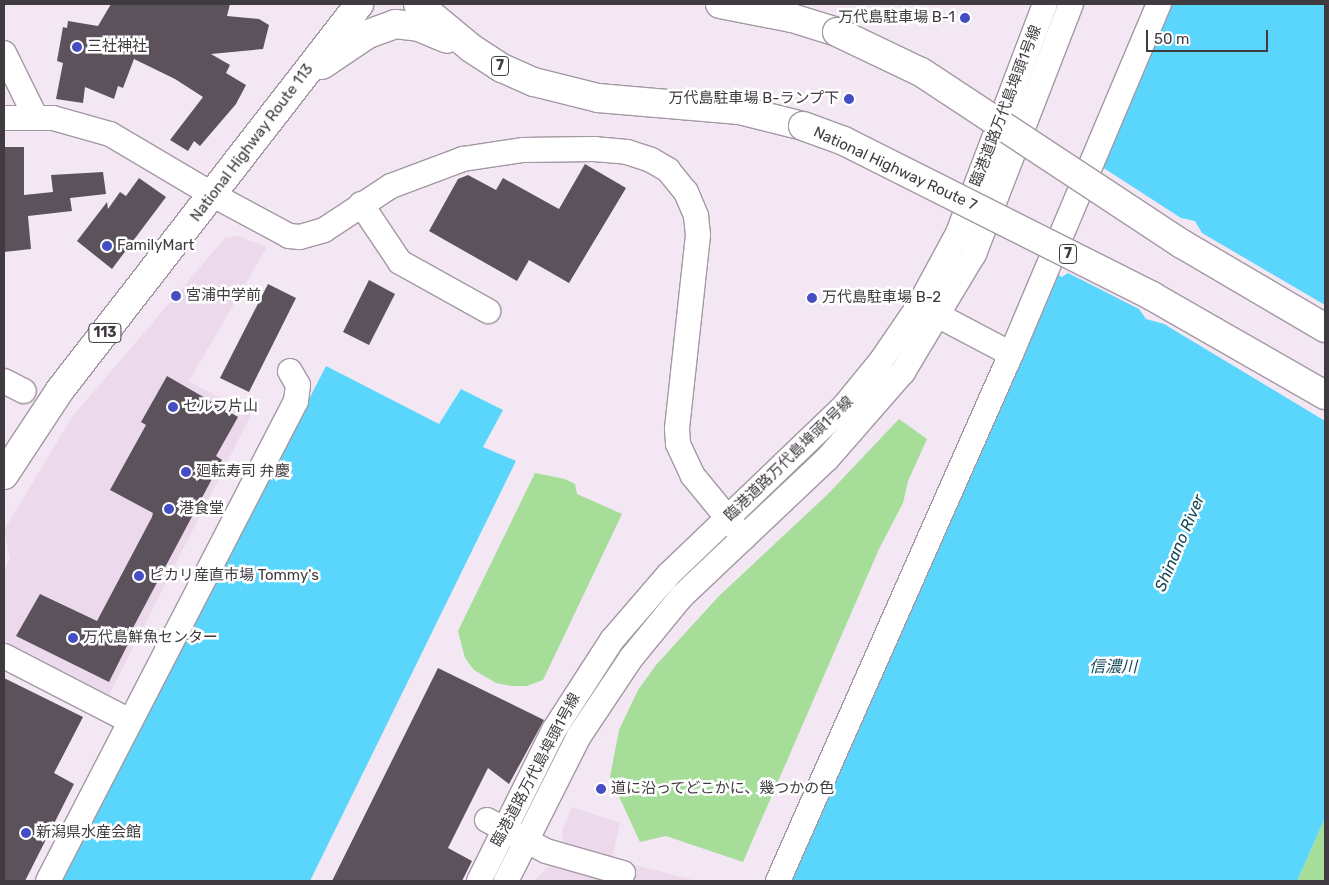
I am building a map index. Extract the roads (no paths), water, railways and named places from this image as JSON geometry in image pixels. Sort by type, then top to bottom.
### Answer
[{"type":"highway","name":"National Highway Route 113","points":[[4,475],[60,390],[213,196],[359,4]]},
{"type":"highway","name":"National Highway Route 7","points":[[418,4],[471,48],[502,68],[534,82],[598,98],[739,110],[803,126],[844,141],[1152,296],[1325,396]]},
{"type":"highway","points":[[720,4],[792,18],[837,32],[921,72],[1182,244],[1325,328]]},
{"type":"highway","points":[[299,82],[368,34],[395,24],[426,29],[502,68]]},
{"type":"street","name":"臨港道路万代島埠頭1号線","points":[[479,881],[495,825],[594,665],[650,595],[845,405],[882,361],[918,307],[958,233],[1045,4]]},
{"type":"street","name":"臨港道路万代島埠頭1号線","points":[[506,881],[579,736],[631,658],[682,596],[827,459],[879,403],[903,372],[939,316],[974,254],[1071,4]]},
{"type":"street","points":[[778,881],[1011,354],[1159,4]]},
{"type":"street","points":[[4,53],[35,116]]},
{"type":"street","points":[[4,118],[35,116],[70,121],[110,134],[213,196],[289,236],[300,237],[324,230],[361,204],[392,186],[444,164],[523,150],[594,149],[627,152],[668,170],[692,204],[698,235],[677,429],[678,444],[692,476],[744,538]]},
{"type":"street","points":[[361,204],[400,262],[488,311]]},
{"type":"street","points":[[939,316],[1011,354]]},
{"type":"street","points":[[48,881],[296,401],[298,385],[290,371]]},
{"type":"street","points":[[4,656],[130,721]]},
{"type":"street","points":[[495,825],[546,851],[623,874]]},
{"type":"water","name":"信濃川","points":[[1172,4],[1325,4],[1325,818],[1297,881],[788,881]]},
{"type":"water","points":[[326,366],[439,424],[461,389],[503,410],[483,447],[516,461],[310,881],[62,881]]},
{"type":"place","name":"万代島駐車場 B-1","points":[[965,18]]},
{"type":"place","name":"三社神社","points":[[77,47]]},
{"type":"place","name":"万代島駐車場 B-ランプ下","points":[[849,99]]},
{"type":"place","name":"FamilyMart","points":[[107,246]]},
{"type":"place","name":"宮浦中学前","points":[[176,296]]},
{"type":"place","name":"万代島駐車場 B-2","points":[[812,298]]},
{"type":"place","name":"セルフ片山","points":[[173,407]]},
{"type":"place","name":"廻転寿司 弁慶","points":[[186,472]]},
{"type":"place","name":"港食堂","points":[[169,509]]},
{"type":"place","name":"ピカリ産直市場 Tommy's","points":[[139,576]]},
{"type":"place","name":"万代島鮮魚センター","points":[[73,638]]},
{"type":"place","name":"道に沿ってどこかに、幾つかの色","points":[[601,789]]},
{"type":"place","name":"新潟県水産会館","points":[[26,833]]},
{"type":"water label","name":"Shinano River","points":[[1180,543]]}]
